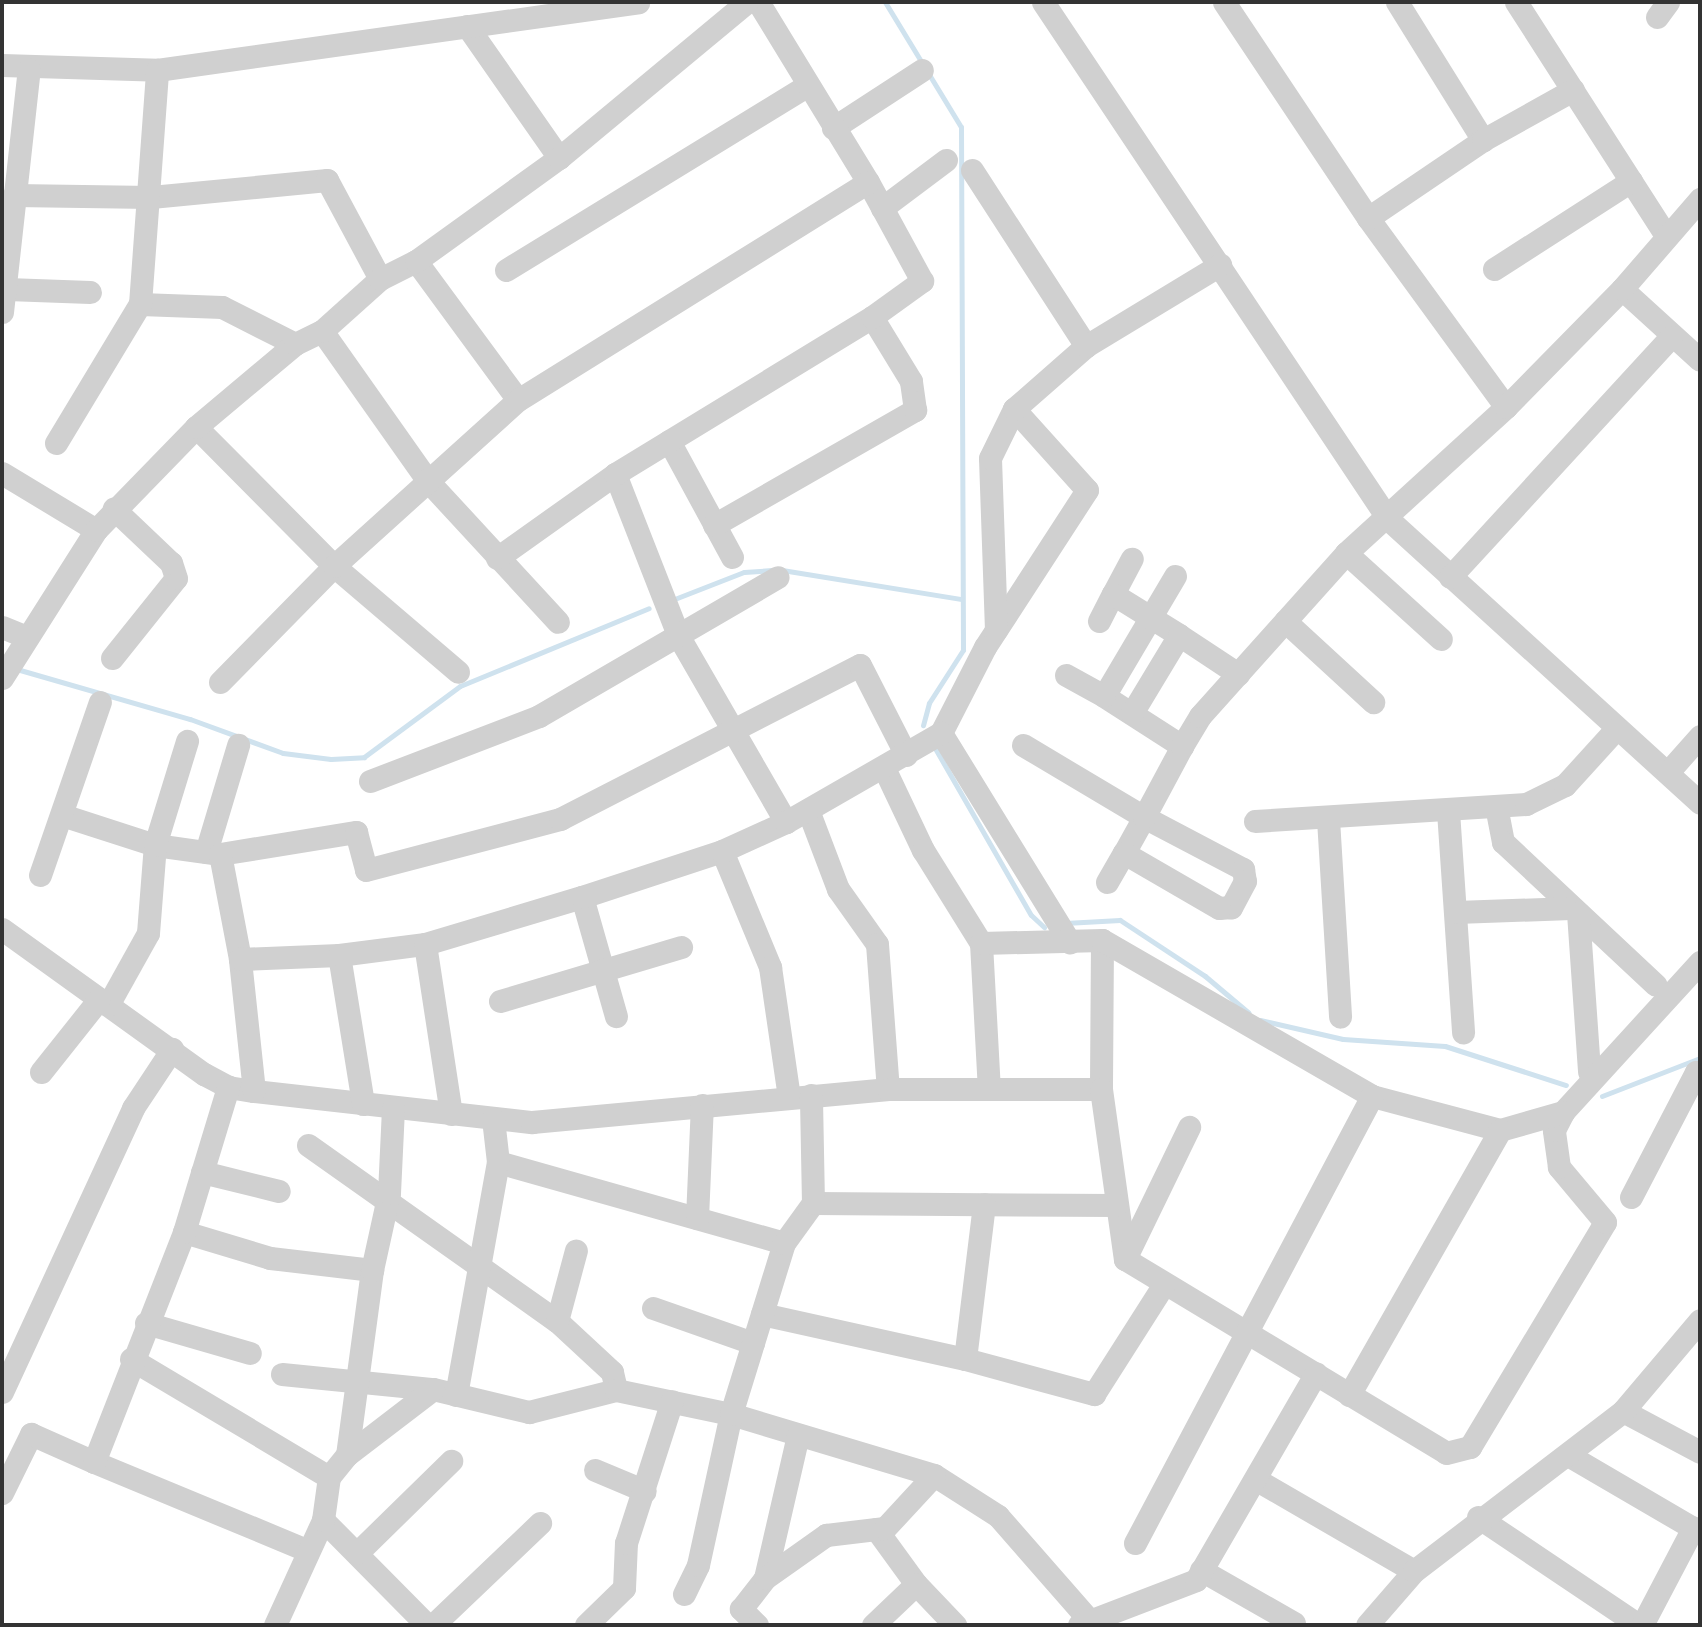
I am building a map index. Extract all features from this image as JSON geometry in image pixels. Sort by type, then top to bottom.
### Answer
[{"type":"street","points":[[2,65],[29,69],[157,70],[467,26],[543,8],[638,2]]},
{"type":"street","points":[[2,678],[96,530],[196,427],[295,344],[322,331],[380,279],[416,261],[559,158],[747,2]]},
{"type":"street","points":[[497,558],[615,474],[872,317],[922,281],[868,181],[806,86],[758,2]]},
{"type":"street","points":[[1043,2],[1388,519],[1615,729],[1668,772],[1700,803]]},
{"type":"street","points":[[1224,2],[1368,218],[1506,407]]},
{"type":"street","points":[[1397,2],[1483,140]]},
{"type":"street","points":[[1516,2],[1665,234]]},
{"type":"street","points":[[467,26],[559,158]]},
{"type":"street","points":[[2,312],[7,289],[14,194],[29,69]]},
{"type":"street","points":[[56,443],[140,304],[151,197],[157,70]]},
{"type":"street","points":[[833,128],[922,71]]},
{"type":"street","points":[[506,270],[806,86]]},
{"type":"street","points":[[1368,218],[1483,140],[1573,90]]},
{"type":"street","points":[[882,208],[946,160]]},
{"type":"street","points":[[972,170],[1086,346]]},
{"type":"street","points":[[14,194],[151,197],[327,180],[380,279]]},
{"type":"street","points":[[220,682],[334,566],[518,400],[868,181]]},
{"type":"street","points":[[1494,269],[1631,181]]},
{"type":"street","points":[[1107,882],[1200,716],[1346,553],[1388,519],[1506,407],[1622,289],[1665,234],[1698,207]]},
{"type":"street","points":[[416,261],[518,400]]},
{"type":"street","points":[[996,630],[990,458],[1014,409],[1086,346],[1220,265]]},
{"type":"street","points":[[7,289],[90,292]]},
{"type":"street","points":[[1622,289],[1671,337],[1700,360]]},
{"type":"street","points":[[140,304],[222,307],[295,344]]},
{"type":"street","points":[[714,525],[915,410],[911,381],[872,317]]},
{"type":"street","points":[[322,331],[427,480],[558,622]]},
{"type":"street","points":[[1450,577],[1671,337]]},
{"type":"street","points":[[240,959],[339,955],[425,944],[582,897],[722,851],[786,822],[941,733],[996,630],[1087,490],[1014,409]]},
{"type":"street","points":[[196,427],[334,566],[458,671]]},
{"type":"street","points":[[669,442],[732,557]]},
{"type":"street","points":[[2,473],[96,530]]},
{"type":"street","points":[[615,474],[679,637],[735,728],[786,822]]},
{"type":"street","points":[[112,659],[176,578],[171,563],[114,509]]},
{"type":"street","points":[[1346,553],[1441,639]]},
{"type":"street","points":[[1099,621],[1132,559]]},
{"type":"street","points":[[1104,696],[1175,576]]},
{"type":"street","points":[[370,781],[540,716],[778,577]]},
{"type":"street","points":[[1113,594],[1238,674]]},
{"type":"street","points":[[1285,621],[1373,702]]},
{"type":"street","points":[[2,627],[27,637]]},
{"type":"street","points":[[1132,713],[1179,635]]},
{"type":"street","points":[[62,815],[155,845],[213,853],[356,832],[366,870],[560,820],[860,665],[906,755]]},
{"type":"street","points":[[1066,676],[1104,696],[1182,746]]},
{"type":"street","points":[[40,875],[100,702]]},
{"type":"street","points":[[1255,821],[1328,819],[1526,804],[1564,785],[1615,729]]},
{"type":"street","points":[[941,733],[1070,943]]},
{"type":"street","points":[[1668,772],[1700,736]]},
{"type":"street","points":[[41,1072],[104,1002],[148,933],[155,845],[187,741]]},
{"type":"street","points":[[238,745],[213,853],[240,959],[254,1091]]},
{"type":"street","points":[[1023,745],[1144,817],[1243,869],[1245,881],[1231,906],[1219,908],[1124,853]]},
{"type":"street","points":[[884,768],[927,857],[981,943],[989,1089]]},
{"type":"street","points":[[1496,806],[1503,842],[1656,985]]},
{"type":"street","points":[[808,810],[838,889],[877,944],[888,1089]]},
{"type":"street","points":[[1448,811],[1463,1032]]},
{"type":"street","points":[[1328,819],[1340,1017]]},
{"type":"street","points":[[684,1594],[698,1565],[731,1414],[784,1243],[813,1203],[800,1096],[768,962],[722,851]]},
{"type":"street","points":[[582,897],[616,1016]]},
{"type":"street","points":[[1456,912],[1575,911]]},
{"type":"street","points":[[1575,911],[1588,1072]]},
{"type":"street","points":[[5,938],[228,1087],[254,1091],[393,1109],[532,1122],[888,1089],[1101,1089]]},
{"type":"street","points":[[1102,940],[1101,1089],[1125,1259],[1245,1335],[1315,1373],[1447,1453],[1470,1447],[1605,1222],[1559,1167],[1554,1130],[1563,1112],[1700,962]]},
{"type":"street","points":[[981,943],[1070,943],[1102,940],[1372,1096],[1500,1130],[1563,1112]]},
{"type":"street","points":[[425,944],[451,1114]]},
{"type":"street","points":[[500,1001],[681,947]]},
{"type":"street","points":[[339,955],[363,1104]]},
{"type":"street","points":[[2,1392],[133,1108],[172,1049]]},
{"type":"street","points":[[1631,1197],[1696,1072],[1700,1074]]},
{"type":"street","points":[[94,1462],[131,1359],[184,1232],[228,1087]]},
{"type":"street","points":[[1135,1543],[1372,1096]]},
{"type":"street","points":[[697,1218],[702,1105]]},
{"type":"street","points":[[347,1455],[360,1378],[372,1270],[388,1199],[393,1109]]},
{"type":"street","points":[[456,1395],[498,1162],[493,1119]]},
{"type":"street","points":[[1125,1259],[1189,1126]]},
{"type":"street","points":[[1349,1395],[1500,1130]]},
{"type":"street","points":[[308,1145],[557,1321],[612,1372],[616,1390]]},
{"type":"street","points":[[498,1162],[784,1243]]},
{"type":"street","points":[[202,1172],[279,1191]]},
{"type":"street","points":[[813,1203],[1116,1205]]},
{"type":"street","points":[[965,1359],[985,1204]]},
{"type":"street","points":[[184,1232],[270,1258],[372,1270]]},
{"type":"street","points":[[557,1321],[576,1250]]},
{"type":"street","points":[[762,1314],[965,1359],[1094,1394],[1164,1284]]},
{"type":"street","points":[[653,1308],[753,1343]]},
{"type":"street","points":[[1367,1625],[1414,1571],[1478,1517],[1568,1455],[1623,1411],[1700,1321]]},
{"type":"street","points":[[146,1323],[250,1353]]},
{"type":"street","points":[[131,1359],[329,1477]]},
{"type":"street","points":[[282,1374],[360,1378],[433,1390],[529,1412],[616,1390],[731,1414],[934,1475],[998,1516],[1084,1623],[1127,1616],[1196,1580],[1257,1480],[1315,1373]]},
{"type":"street","points":[[275,1625],[306,1550],[323,1520],[329,1477],[347,1455],[433,1390]]},
{"type":"street","points":[[586,1625],[624,1588],[626,1544],[672,1401]]},
{"type":"street","points":[[1623,1411],[1700,1452]]},
{"type":"street","points":[[2,1493],[31,1434],[306,1550]]},
{"type":"street","points":[[765,1578],[798,1435]]},
{"type":"street","points":[[1478,1517],[1641,1625],[1697,1530],[1568,1455]]},
{"type":"street","points":[[357,1553],[451,1461]]},
{"type":"street","points":[[595,1470],[645,1491]]},
{"type":"street","points":[[757,1625],[741,1609],[765,1578],[826,1535],[885,1528],[934,1475]]},
{"type":"street","points":[[1257,1480],[1414,1571]]},
{"type":"street","points":[[323,1520],[427,1625]]},
{"type":"street","points":[[433,1625],[540,1522]]},
{"type":"street","points":[[876,1529],[916,1584],[955,1625]]},
{"type":"street","points":[[1201,1570],[1294,1623]]},
{"type":"street","points":[[873,1625],[916,1584]]},
{"type":"waterway","points":[[885,2],[961,127],[963,650],[929,703],[923,725]]},
{"type":"waterway","points":[[672,600],[744,572],[772,570]]},
{"type":"waterway","points":[[782,570],[962,599]]},
{"type":"waterway","points":[[20,670],[190,719],[283,753],[331,759],[364,757],[460,686],[649,608]]},
{"type":"waterway","points":[[936,750],[1031,915],[1044,927]]},
{"type":"waterway","points":[[1065,923],[1120,920],[1205,976],[1249,1013]]},
{"type":"waterway","points":[[1260,1020],[1343,1039],[1445,1046],[1566,1085]]},
{"type":"waterway","points":[[1602,1096],[1700,1058]]}]
